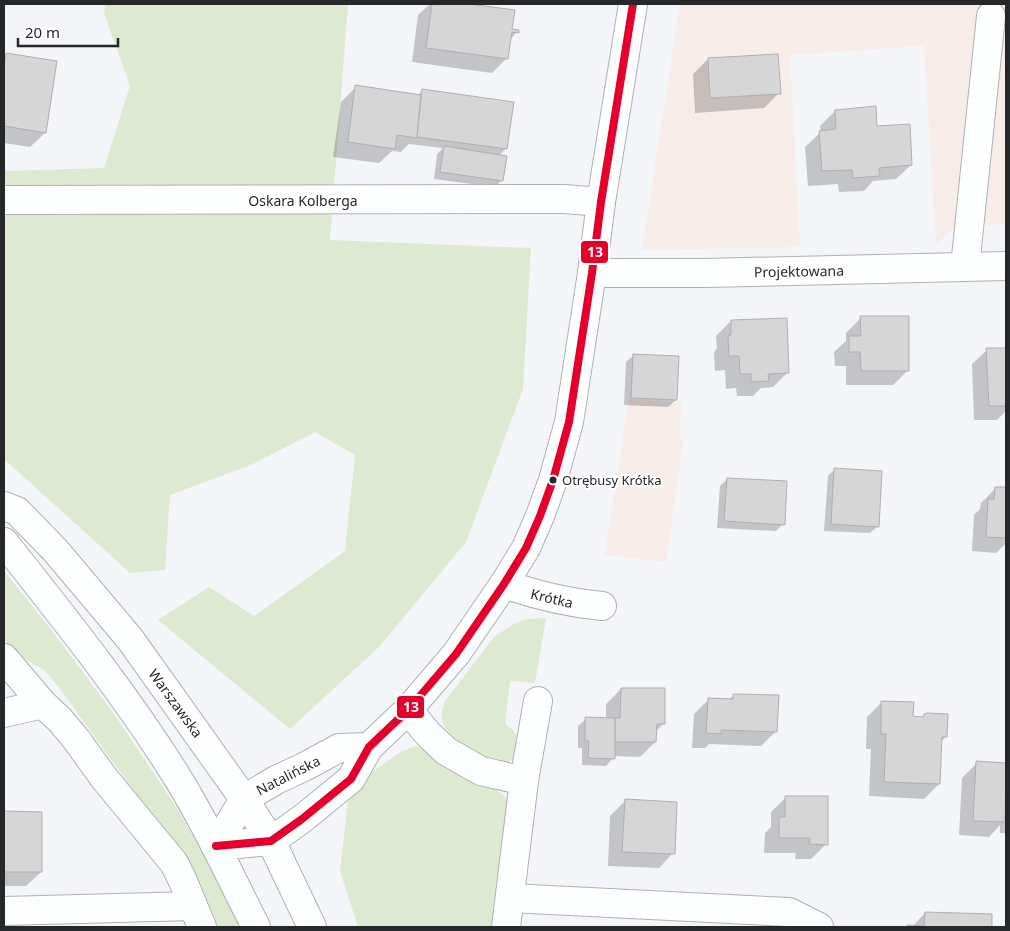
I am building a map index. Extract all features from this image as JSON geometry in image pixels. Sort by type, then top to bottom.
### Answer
[{"type":"main road","points":[[216,846],[271,842],[351,779],[369,747],[408,710],[456,654],[526,548],[540,516],[569,422],[633,4]]},
{"type":"main road","points":[[965,267],[991,16]]},
{"type":"main road","name":"Oskara Kolberga","points":[[4,200],[564,199],[602,202]]},
{"type":"main road","name":"Projektowana","points":[[592,273],[715,273],[1006,266]]},
{"type":"main road","name":"Warszawska","points":[[4,506],[17,511],[55,550],[130,639],[244,798],[271,842],[312,927]]},
{"type":"main road","points":[[4,542],[72,628],[129,705],[179,781],[216,846],[256,927]]},
{"type":"main road","name":"Krótka","points":[[504,584],[572,603],[602,606]]},
{"type":"main road","points":[[4,658],[76,739],[104,778],[174,863],[198,917],[4,911]]},
{"type":"main road","points":[[506,927],[524,781],[538,701]]},
{"type":"main road","points":[[4,713],[43,704]]},
{"type":"main road","points":[[408,710],[446,752],[481,771],[524,781]]},
{"type":"main road","name":"Natalińska","points":[[216,846],[244,798],[339,748],[369,747]]},
{"type":"main road","points":[[510,898],[789,912],[819,927]]},
{"type":"shaded area","points":[[680,4],[1006,4],[1006,224],[956,226],[936,244],[924,46],[790,55],[800,247],[642,250]]},
{"type":"shaded area","points":[[629,399],[682,403],[679,436],[683,443],[666,562],[605,555]]},
{"type":"green space","points":[[105,4],[348,4],[330,240],[531,248],[523,389],[466,542],[380,646],[290,729],[158,620],[209,587],[254,616],[345,551],[355,455],[315,432],[251,465],[170,495],[165,570],[130,573],[4,459],[4,171],[104,168],[130,86],[104,13]]},
{"type":"green space","points":[[4,571],[49,627],[114,714],[175,805],[235,908],[244,927],[215,927],[195,877],[181,850],[148,811],[58,686],[44,670],[19,656],[4,639]]},
{"type":"green space","points":[[546,618],[535,683],[510,681],[505,724],[513,730],[518,738],[516,755],[507,762],[494,762],[483,759],[449,733],[445,727],[442,716],[445,701],[495,636],[524,620]]},
{"type":"green space","points":[[416,746],[428,751],[450,769],[474,781],[494,788],[510,801],[497,927],[358,927],[340,871],[348,800],[358,782],[402,751]]},
{"type":"building","points":[[432,4],[469,4],[515,10],[512,29],[519,30],[519,33],[512,32],[508,59],[426,48]]},
{"type":"building","points":[[6,53],[57,61],[46,133],[4,126],[4,68]]},
{"type":"building","points":[[778,54],[781,94],[710,98],[708,58]]},
{"type":"building","points":[[355,85],[421,95],[417,138],[397,135],[395,149],[348,142]]},
{"type":"building","points":[[422,89],[514,102],[507,149],[417,137]]},
{"type":"building","points":[[876,106],[877,126],[910,124],[912,165],[879,168],[880,176],[853,178],[852,170],[822,171],[819,131],[836,129],[835,110]]},
{"type":"building","points":[[444,146],[507,156],[503,181],[440,172]]},
{"type":"building","points":[[860,316],[909,316],[909,371],[861,371],[860,352],[849,352],[849,336],[861,336]]},
{"type":"building","points":[[787,318],[789,373],[768,374],[769,381],[751,382],[751,374],[740,374],[739,356],[729,356],[728,336],[731,335],[731,320]]},
{"type":"building","points":[[986,348],[1006,348],[1006,406],[989,406]]},
{"type":"building","points":[[633,354],[679,356],[677,400],[631,398]]},
{"type":"building","points":[[834,468],[882,471],[879,527],[831,524]]},
{"type":"building","points":[[727,478],[787,481],[785,525],[724,521]]},
{"type":"building","points":[[995,487],[1006,487],[1006,538],[986,537],[988,499],[994,499]]},
{"type":"building","points":[[621,688],[665,688],[665,724],[657,724],[656,742],[615,742],[615,718],[620,718]]},
{"type":"building","points":[[733,694],[779,695],[777,732],[721,730],[721,734],[706,733],[708,698],[733,699]]},
{"type":"building","points":[[881,701],[914,702],[913,716],[923,717],[927,713],[948,714],[947,737],[942,737],[940,784],[884,782],[886,734],[881,734]]},
{"type":"building","points":[[585,717],[615,718],[615,759],[588,758],[589,741],[585,741]]},
{"type":"building","points":[[976,761],[1006,763],[1005,822],[973,821]]},
{"type":"building","points":[[785,796],[828,796],[828,845],[809,844],[810,838],[779,838],[779,817],[785,817]]},
{"type":"building","points":[[625,799],[677,802],[675,854],[622,852]]},
{"type":"building","points":[[4,811],[42,812],[42,872],[4,872]]},
{"type":"building","points":[[925,912],[992,914],[992,927],[907,927],[907,925],[924,926]]},
{"type":"transit line","name":"13","points":[[216,846],[271,841],[302,819],[351,779],[369,747],[408,710],[456,654],[526,548],[553,480],[569,422],[601,202],[633,4]]},
{"type":"place","name":"Otrębusy Krótka","points":[[553,480]]}]
